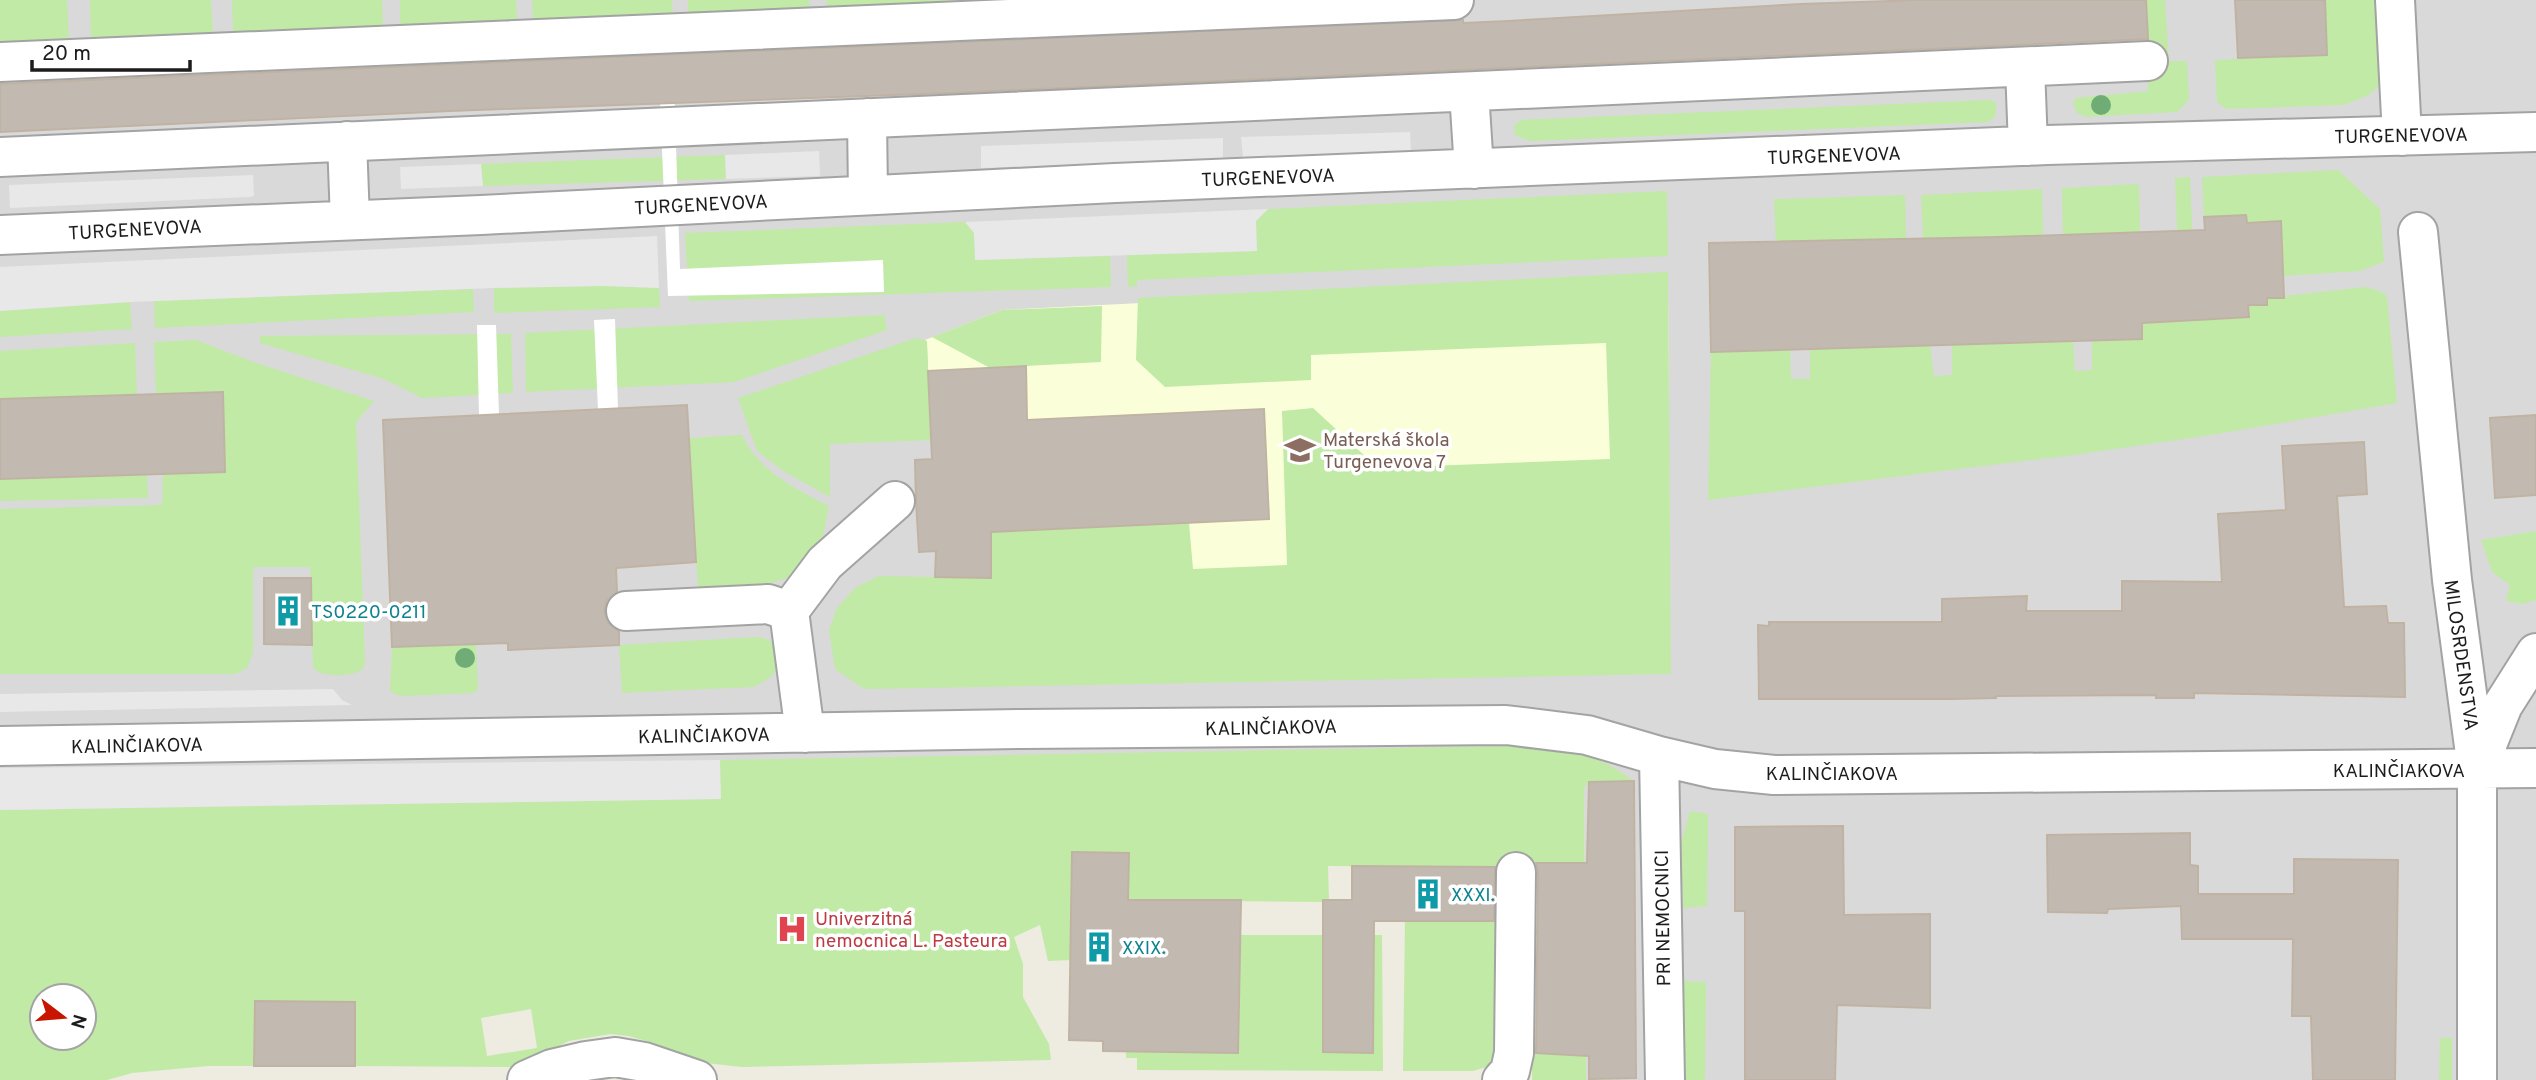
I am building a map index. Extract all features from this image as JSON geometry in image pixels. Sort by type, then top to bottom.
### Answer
[{"type":"street","points":[[0,62],[1454,0]]},
{"type":"street","points":[[2395,0],[2402,136]]},
{"type":"street","points":[[0,157],[2148,61]]},
{"type":"street","points":[[2025,67],[2028,146]]},
{"type":"street","points":[[1469,92],[1474,169]]},
{"type":"street","points":[[867,118],[868,195]]},
{"type":"street","name":"TURGENEVOVA","points":[[0,235],[2028,146],[2536,131]]},
{"type":"street","points":[[347,141],[350,220]]},
{"type":"street","name":"MILOSRDENSTVA","points":[[2418,232],[2452,580],[2477,769],[2477,1080]]},
{"type":"street","points":[[805,733],[789,611],[825,563],[895,501]]},
{"type":"street","points":[[626,611],[768,604],[789,611]]},
{"type":"street","points":[[2477,769],[2503,705],[2536,653]]},
{"type":"street","name":"KALINČIAKOVA","points":[[0,746],[1506,725],[1587,736],[1715,769],[1774,775],[2536,768]]},
{"type":"street","name":"PRI NEMOCNICI","points":[[1659,756],[1665,1080]]},
{"type":"street","points":[[1502,1080],[1510,1071],[1514,1053],[1516,872]]},
{"type":"street","points":[[527,1080],[552,1069],[586,1060],[615,1058],[644,1062],[698,1080]]},
{"type":"shaded area","points":[[0,0],[2536,0],[2536,1080],[1586,1080],[1584,789],[0,810]]},
{"type":"shaded area","points":[[1410,132],[1411,151],[1243,157],[1241,137]]},
{"type":"shaded area","points":[[1223,138],[1223,159],[981,168],[981,146]]},
{"type":"shaded area","points":[[819,151],[820,176],[726,179],[725,155]]},
{"type":"shaded area","points":[[481,164],[483,186],[401,189],[400,167]]},
{"type":"shaded area","points":[[253,175],[254,196],[249,197],[10,208],[9,185]]},
{"type":"shaded area","points":[[1268,209],[1256,221],[1257,251],[975,260],[974,233],[965,222]]},
{"type":"shaded area","points":[[657,236],[659,288],[494,288],[130,302],[0,311],[0,267]]},
{"type":"shaded area","name":"Materská škola Turgenevova 7","points":[[1668,277],[1670,634],[935,577],[936,552],[919,552],[915,460],[932,458],[925,340],[1002,310]]},
{"type":"shaded area","points":[[333,689],[342,700],[352,705],[0,712],[0,694]]},
{"type":"shaded area","points":[[720,760],[721,799],[0,810],[0,768]]},
{"type":"green space","points":[[0,0],[67,0],[69,40],[0,44]]},
{"type":"green space","points":[[90,0],[211,0],[213,34],[91,39]]},
{"type":"green space","points":[[232,0],[382,0],[383,27],[233,33]]},
{"type":"green space","points":[[400,0],[516,0],[517,21],[400,26]]},
{"type":"green space","points":[[532,0],[672,0],[673,16],[533,21]]},
{"type":"green space","points":[[688,0],[809,0],[810,12],[688,15]]},
{"type":"green space","points":[[827,0],[954,0],[954,8],[827,11]]},
{"type":"green space","points":[[2145,0],[2165,0],[2169,61],[2187,61],[2189,100],[2177,112],[2085,117],[2077,113],[2073,104],[2075,98],[2148,91]]},
{"type":"green space","points":[[2325,0],[2379,0],[2383,72],[2377,88],[2367,96],[2344,105],[2227,109],[2217,102],[2215,60],[2326,55]]},
{"type":"green space","points":[[1988,100],[1996,102],[1996,115],[1989,122],[1530,141],[1515,135],[1514,126],[1521,120]]},
{"type":"green space","points":[[725,155],[726,179],[483,186],[481,164]]},
{"type":"green space","points":[[2338,170],[2380,209],[2384,262],[2360,271],[2283,276],[2247,223],[2246,215],[2204,217],[2202,177]]},
{"type":"green space","points":[[2190,177],[2196,320],[2248,305],[2266,305],[2267,298],[2364,287],[2380,291],[2387,296],[2397,403],[2211,435],[2073,455],[1708,500],[1711,352],[1790,349],[1791,379],[1810,379],[1810,348],[1930,345],[1934,376],[1952,375],[1952,344],[2073,341],[2075,371],[2092,370],[2092,340],[2142,339],[2141,277],[2179,274],[2175,178]]},
{"type":"green space","points":[[2139,184],[2140,232],[2063,235],[2062,188]]},
{"type":"green space","points":[[2042,189],[2043,236],[1923,238],[1921,195]]},
{"type":"green space","points":[[1667,191],[1668,256],[1137,280],[1137,286],[1128,287],[1127,255],[1257,251],[1256,221],[1268,209]]},
{"type":"green space","points":[[1905,195],[1906,238],[1776,243],[1774,199]]},
{"type":"green space","points":[[965,222],[974,233],[976,260],[1110,256],[1111,287],[689,301],[685,233]]},
{"type":"green space","points":[[1668,272],[1671,674],[864,689],[835,669],[829,630],[837,608],[855,588],[879,576],[990,578],[991,532],[1189,523],[1193,569],[1287,565],[1282,411],[1313,408],[1378,468],[1610,459],[1606,343],[1311,355],[1311,380],[1165,387],[1136,360],[1138,298]]},
{"type":"green space","points":[[494,288],[659,288],[660,307],[494,313]]},
{"type":"green space","points":[[473,289],[474,312],[155,328],[154,301]]},
{"type":"green space","points":[[130,302],[132,329],[0,337],[0,311]]},
{"type":"green space","points":[[1102,306],[1101,362],[990,368],[932,337],[1002,310]]},
{"type":"green space","points":[[884,315],[887,330],[734,382],[526,392],[525,333]]},
{"type":"green space","points":[[511,334],[513,393],[422,398],[384,379],[260,343],[260,336]]},
{"type":"green space","points":[[916,338],[927,341],[931,440],[830,444],[830,497],[783,471],[757,451],[738,398]]},
{"type":"green space","points":[[196,340],[256,363],[374,401],[356,422],[365,662],[363,669],[352,674],[338,675],[324,674],[313,668],[310,567],[253,567],[253,651],[248,667],[236,674],[0,674],[0,509],[162,505],[163,474],[225,472],[223,393],[156,394],[154,342]]},
{"type":"green space","points":[[135,343],[137,395],[0,399],[0,351]]},
{"type":"green space","points":[[742,435],[749,448],[768,469],[829,506],[821,543],[813,559],[801,571],[786,578],[751,586],[698,588],[689,438]]},
{"type":"green space","points":[[147,475],[148,498],[0,501],[0,479]]},
{"type":"green space","points":[[2536,531],[2536,600],[2522,604],[2506,601],[2510,585],[2492,572],[2481,540]]},
{"type":"green space","points":[[757,637],[775,644],[778,659],[772,675],[753,687],[622,693],[619,645]]},
{"type":"green space","points":[[476,644],[478,689],[473,693],[402,696],[390,690],[392,647]]},
{"type":"green space","name":"Univerzitná nemocnica L. Pasteura","points":[[1565,745],[1613,767],[1634,781],[1589,782],[1584,788],[1586,1080],[1532,1080],[1532,1053],[1566,1053],[1543,934],[1532,935],[1526,929],[1575,928],[1575,863],[1526,863],[1505,867],[1328,866],[1329,902],[1128,900],[1128,853],[1072,852],[1071,960],[1048,961],[1040,925],[1014,937],[1023,964],[1023,997],[1049,1044],[1051,1060],[742,1067],[697,1062],[654,1043],[610,1034],[569,1041],[517,1067],[355,1066],[355,1002],[255,1001],[254,1066],[208,1066],[132,1073],[107,1080],[0,1080],[0,810],[720,799],[720,760]],"holes":[[[531,1009],[537,1048],[487,1056],[481,1018]]]},
{"type":"green space","points":[[1690,811],[1708,814],[1707,906],[1683,908],[1681,844]]},
{"type":"green space","points":[[1405,921],[1498,921],[1497,1055],[1490,1066],[1473,1071],[1403,1071]]},
{"type":"green space","points":[[1128,934],[1238,1053],[1240,935],[1382,935],[1383,1071],[1137,1070],[1137,1058],[1126,1058]]},
{"type":"green space","points":[[1684,981],[1706,982],[1705,1080],[1685,1080]]},
{"type":"green space","points":[[2440,1038],[2452,1038],[2452,1080],[2439,1080]]},
{"type":"pier","points":[[658,52],[673,52],[680,269],[883,260],[884,292],[668,296]]},
{"type":"pier","points":[[615,319],[618,409],[598,410],[594,320]]},
{"type":"pier","points":[[477,325],[496,325],[499,415],[479,416]]},
{"type":"building","points":[[1920,0],[2146,0],[2148,39],[0,132],[0,84],[1463,20],[1463,23]]},
{"type":"building","points":[[2235,0],[2325,0],[2327,55],[2238,58]]},
{"type":"building","points":[[2246,215],[2247,223],[2281,221],[2284,298],[2267,298],[2267,305],[2248,305],[2249,317],[2142,323],[2142,339],[1711,352],[1709,243],[2205,230],[2204,217]]},
{"type":"building","points":[[1026,366],[1027,420],[1264,409],[1269,519],[991,532],[991,578],[935,577],[936,551],[919,552],[916,501],[915,460],[932,459],[928,371]]},
{"type":"building","points":[[223,392],[225,472],[0,479],[0,399]]},
{"type":"building","points":[[687,405],[696,562],[616,568],[617,592],[607,600],[604,611],[608,623],[619,631],[619,645],[508,650],[508,643],[392,647],[383,420]]},
{"type":"building","points":[[2536,415],[2536,495],[2495,498],[2490,418]]},
{"type":"building","points":[[2364,442],[2367,494],[2337,496],[2344,607],[2386,606],[2388,623],[2404,623],[2405,697],[2194,693],[2194,698],[2156,698],[2156,695],[1759,699],[1758,625],[1769,626],[1769,622],[1942,622],[1942,599],[2027,596],[2026,611],[2122,611],[2122,581],[2222,582],[2218,514],[2286,510],[2282,446]]},
{"type":"building","name":"TS0220-0211","points":[[264,578],[311,578],[312,645],[264,644]]},
{"type":"building","points":[[1634,781],[1636,1078],[1589,1079],[1589,1056],[1536,1053],[1536,863],[1587,863],[1589,782]]},
{"type":"building","points":[[1843,826],[1844,915],[1930,914],[1930,1008],[1837,1005],[1835,1080],[1745,1080],[1745,911],[1735,911],[1735,827]]},
{"type":"building","points":[[2190,833],[2190,865],[2198,866],[2198,894],[2294,894],[2294,859],[2398,860],[2395,1080],[2313,1080],[2311,1016],[2292,1016],[2293,939],[2182,939],[2181,906],[2108,909],[2107,913],[2048,912],[2047,835]]},
{"type":"building","points":[[1072,852],[1129,853],[1128,900],[1241,900],[1238,1053],[1103,1051],[1103,1041],[1069,1040]]},
{"type":"building","points":[[1352,866],[1495,867],[1494,921],[1374,921],[1373,1053],[1323,1052],[1323,900],[1352,900]]},
{"type":"building","points":[[255,1001],[355,1002],[355,1066],[254,1066]]},
{"type":"place","name":"Materská škola Turgenevova 7","points":[[1300,450]]},
{"type":"place","name":"TS0220-0211","points":[[288,611]]},
{"type":"place","name":"XXXI.","points":[[1428,894]]},
{"type":"place","name":"Univerzitná nemocnica L. Pasteura","points":[[792,929]]},
{"type":"place","name":"XXIX.","points":[[1099,947]]}]
